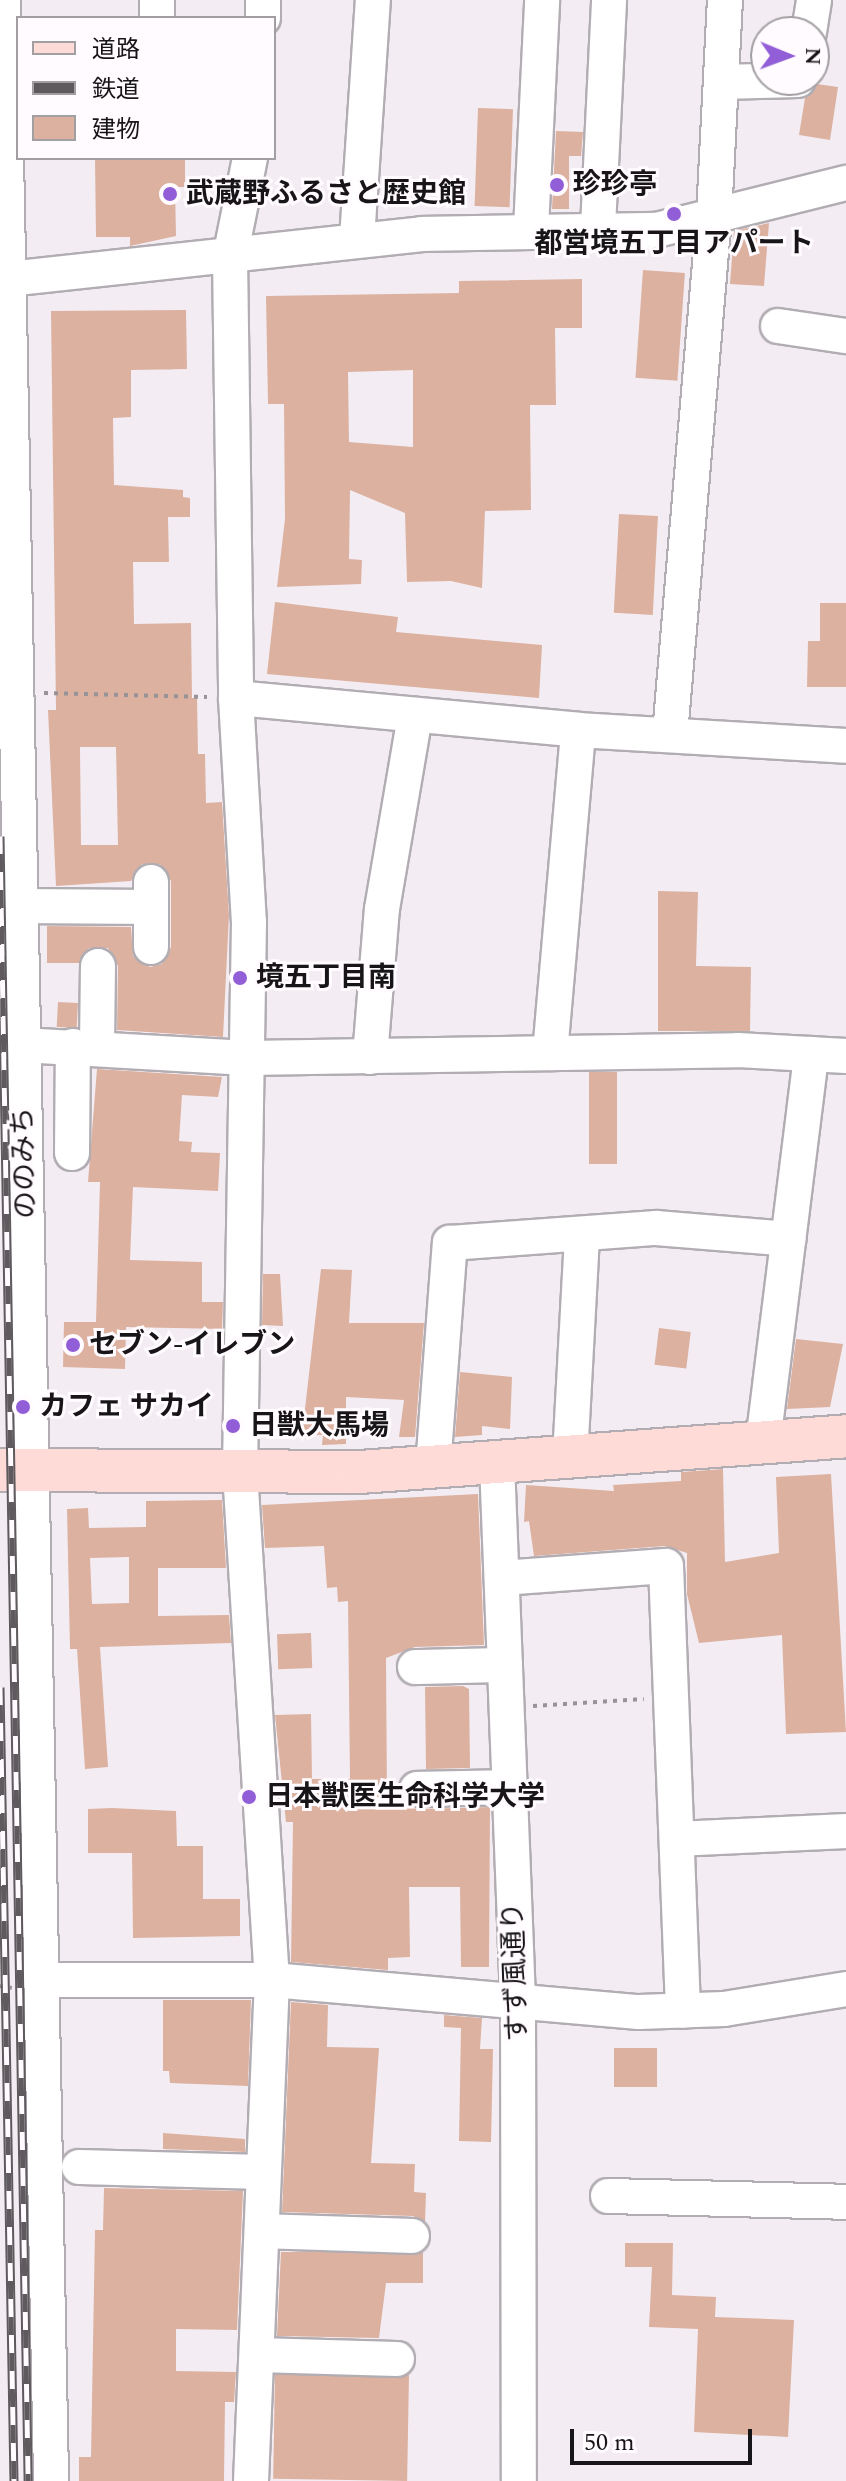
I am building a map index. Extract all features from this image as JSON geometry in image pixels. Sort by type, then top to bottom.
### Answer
[{"type":"main road","points":[[17,1470],[240,1472],[433,1467],[846,1436]]},
{"type":"street","name":"ののみち","points":[[3,0],[5,279],[18,692],[22,1045],[17,1470],[42,1980],[51,2481]]},
{"type":"street","points":[[357,239],[373,0]]},
{"type":"street","points":[[531,229],[542,0]]},
{"type":"street","points":[[598,227],[609,0]]},
{"type":"street","points":[[670,734],[714,216],[725,0]]},
{"type":"street","points":[[721,82],[750,81]]},
{"type":"street","points":[[250,160],[230,257],[236,698],[249,922],[240,1472],[272,1980],[251,2481]]},
{"type":"street","points":[[5,279],[230,257],[357,239],[531,229],[598,227],[657,230],[714,216],[844,173]]},
{"type":"street","points":[[778,326],[846,336]]},
{"type":"street","points":[[236,698],[578,730],[846,746]]},
{"type":"street","points":[[370,1057],[382,909],[415,715]]},
{"type":"street","points":[[550,1053],[578,730]]},
{"type":"street","points":[[20,906],[151,895],[151,947]]},
{"type":"street","points":[[72,1153],[98,966]]},
{"type":"street","points":[[22,1045],[85,1046],[247,1058],[550,1053],[846,1056]]},
{"type":"street","points":[[763,1442],[811,1054]]},
{"type":"street","points":[[433,1467],[450,1243],[656,1228],[789,1239]]},
{"type":"street","points":[[570,1458],[582,1235]]},
{"type":"street","name":"すず風通り","points":[[497,1463],[518,1999],[519,2481]]},
{"type":"street","points":[[502,1578],[666,1566],[683,2011]]},
{"type":"street","points":[[415,1667],[505,1665]]},
{"type":"street","points":[[417,1789],[510,1787]]},
{"type":"street","points":[[677,1839],[846,1831]]},
{"type":"street","points":[[42,1980],[272,1980],[683,2011],[846,1989]]},
{"type":"street","points":[[79,2167],[263,2172]]},
{"type":"street","points":[[608,2196],[846,2202]]},
{"type":"street","points":[[262,2231],[412,2236]]},
{"type":"street","points":[[257,2355],[397,2359]]},
{"type":"path","points":[[18,692],[236,698]]},
{"type":"path","points":[[506,1707],[670,1697]]},
{"type":"building","points":[[830,86],[838,87],[830,140],[799,135],[805,98],[830,96]]},
{"type":"building","points":[[478,108],[513,109],[510,207],[475,206]]},
{"type":"building","points":[[556,131],[583,132],[581,156],[569,156],[569,209],[552,209]]},
{"type":"building","points":[[95,160],[185,160],[185,187],[175,187],[176,236],[130,246],[130,237],[96,237]]},
{"type":"building","points":[[769,223],[764,286],[730,284],[734,231]]},
{"type":"building","points":[[643,270],[685,273],[677,381],[635,378]]},
{"type":"building","points":[[582,279],[582,328],[555,328],[556,405],[530,405],[531,510],[485,511],[482,588],[451,581],[407,582],[405,513],[350,490],[349,559],[362,560],[361,584],[277,587],[285,519],[284,404],[268,404],[266,296],[459,293],[459,281]],"holes":[[[413,370],[413,447],[349,442],[348,372]]]},
{"type":"building","points":[[186,310],[187,369],[131,370],[131,417],[113,418],[114,485],[183,490],[183,497],[190,498],[190,517],[168,517],[169,562],[133,562],[134,624],[191,623],[192,698],[197,698],[198,754],[205,754],[206,803],[222,802],[229,915],[223,1037],[117,1030],[118,966],[108,948],[89,948],[79,963],[47,963],[47,926],[131,927],[133,956],[150,967],[162,964],[171,947],[171,881],[160,864],[142,864],[131,881],[56,886],[48,710],[56,710],[51,311]],"holes":[[[80,747],[116,747],[118,845],[81,845]]]},
{"type":"building","points":[[619,514],[658,516],[653,615],[614,613]]},
{"type":"building","points":[[275,602],[398,617],[396,632],[542,645],[539,698],[267,674]]},
{"type":"building","points":[[820,603],[846,603],[846,687],[807,687],[808,641],[820,641]]},
{"type":"building","points":[[658,891],[698,892],[696,966],[751,967],[750,1031],[658,1031]]},
{"type":"building","points":[[58,1002],[78,1003],[77,1028],[57,1027]]},
{"type":"building","points":[[97,1069],[222,1077],[218,1097],[182,1095],[179,1141],[192,1142],[191,1152],[220,1153],[218,1191],[133,1187],[130,1260],[202,1262],[202,1302],[223,1302],[222,1329],[126,1327],[125,1369],[63,1367],[64,1322],[96,1322],[100,1182],[88,1182]]},
{"type":"building","points":[[589,1072],[617,1072],[617,1164],[589,1164]]},
{"type":"building","points":[[321,1269],[352,1270],[349,1323],[424,1323],[415,1437],[399,1437],[404,1400],[346,1397],[346,1444],[322,1445],[323,1435],[302,1435]]},
{"type":"building","points":[[263,1274],[280,1274],[283,1326],[262,1325]]},
{"type":"building","points":[[659,1328],[691,1332],[686,1369],[654,1365]]},
{"type":"building","points":[[796,1339],[843,1344],[830,1407],[787,1409]]},
{"type":"building","points":[[460,1372],[512,1377],[510,1429],[482,1426],[482,1435],[455,1437]]},
{"type":"building","points":[[723,1469],[725,1562],[779,1553],[776,1477],[831,1474],[846,1732],[786,1734],[782,1635],[699,1643],[687,1594],[687,1553],[665,1546],[534,1556],[529,1521],[524,1522],[526,1485],[614,1491],[613,1485],[681,1481],[681,1472]]},
{"type":"building","points":[[478,1494],[484,1645],[415,1647],[386,1658],[387,1799],[417,1809],[490,1807],[489,1967],[461,1967],[460,1887],[409,1887],[410,1957],[388,1958],[388,1970],[291,1962],[293,1822],[286,1822],[275,1715],[311,1714],[312,1779],[350,1779],[348,1601],[338,1602],[337,1587],[327,1588],[324,1546],[265,1548],[262,1505]]},
{"type":"building","points":[[222,1500],[226,1568],[158,1568],[158,1616],[229,1615],[231,1643],[100,1647],[108,1767],[85,1769],[77,1649],[70,1649],[67,1509],[88,1508],[89,1528],[146,1527],[146,1501]],"holes":[[[129,1557],[129,1603],[92,1604],[90,1558]]]},
{"type":"building","points":[[311,1633],[312,1668],[278,1669],[277,1634]]},
{"type":"building","points":[[463,1686],[469,1689],[470,1768],[426,1769],[425,1687]]},
{"type":"building","points":[[88,1809],[176,1811],[177,1846],[203,1846],[203,1899],[240,1899],[240,1936],[133,1938],[132,1853],[88,1853]]},
{"type":"building","points":[[163,2000],[251,2000],[248,2086],[170,2083],[169,2071],[163,2071]]},
{"type":"building","points":[[291,2002],[328,2005],[327,2047],[379,2048],[371,2163],[415,2164],[414,2192],[426,2193],[425,2222],[413,2216],[282,2212]]},
{"type":"building","points":[[444,2015],[482,2018],[480,2049],[493,2049],[491,2142],[459,2141],[461,2028],[444,2027]]},
{"type":"building","points":[[614,2048],[657,2048],[657,2087],[614,2087]]},
{"type":"building","points":[[163,2133],[245,2139],[245,2152],[163,2149]]},
{"type":"building","points":[[104,2188],[243,2191],[237,2330],[176,2329],[176,2371],[236,2372],[234,2402],[225,2402],[224,2481],[79,2481],[79,2457],[91,2457],[95,2230],[103,2230]]},
{"type":"building","points":[[625,2243],[673,2243],[672,2295],[716,2297],[715,2317],[794,2320],[788,2437],[694,2432],[698,2329],[649,2327],[652,2267],[625,2267]]},
{"type":"building","points":[[281,2252],[423,2252],[423,2283],[386,2283],[379,2338],[277,2336]]},
{"type":"building","points":[[275,2372],[409,2374],[407,2481],[273,2479]]},
{"type":"railway","points":[[0,836],[28,2481]]},
{"type":"railway","points":[[0,1687],[14,2481]]},
{"type":"place","name":"珍珍亭","points":[[557,185]]},
{"type":"place","name":"武蔵野ふるさと歴史館","points":[[170,194]]},
{"type":"place","name":"都営境五丁目アパート","points":[[674,214]]},
{"type":"place","name":"境五丁目南","points":[[240,978]]},
{"type":"place","name":"セブン-イレブン","points":[[73,1345]]},
{"type":"place","name":"カフェ サカイ","points":[[23,1407]]},
{"type":"place","name":"日獣大馬場","points":[[233,1426]]},
{"type":"place","name":"日本獣医生命科学大学","points":[[249,1797]]}]
